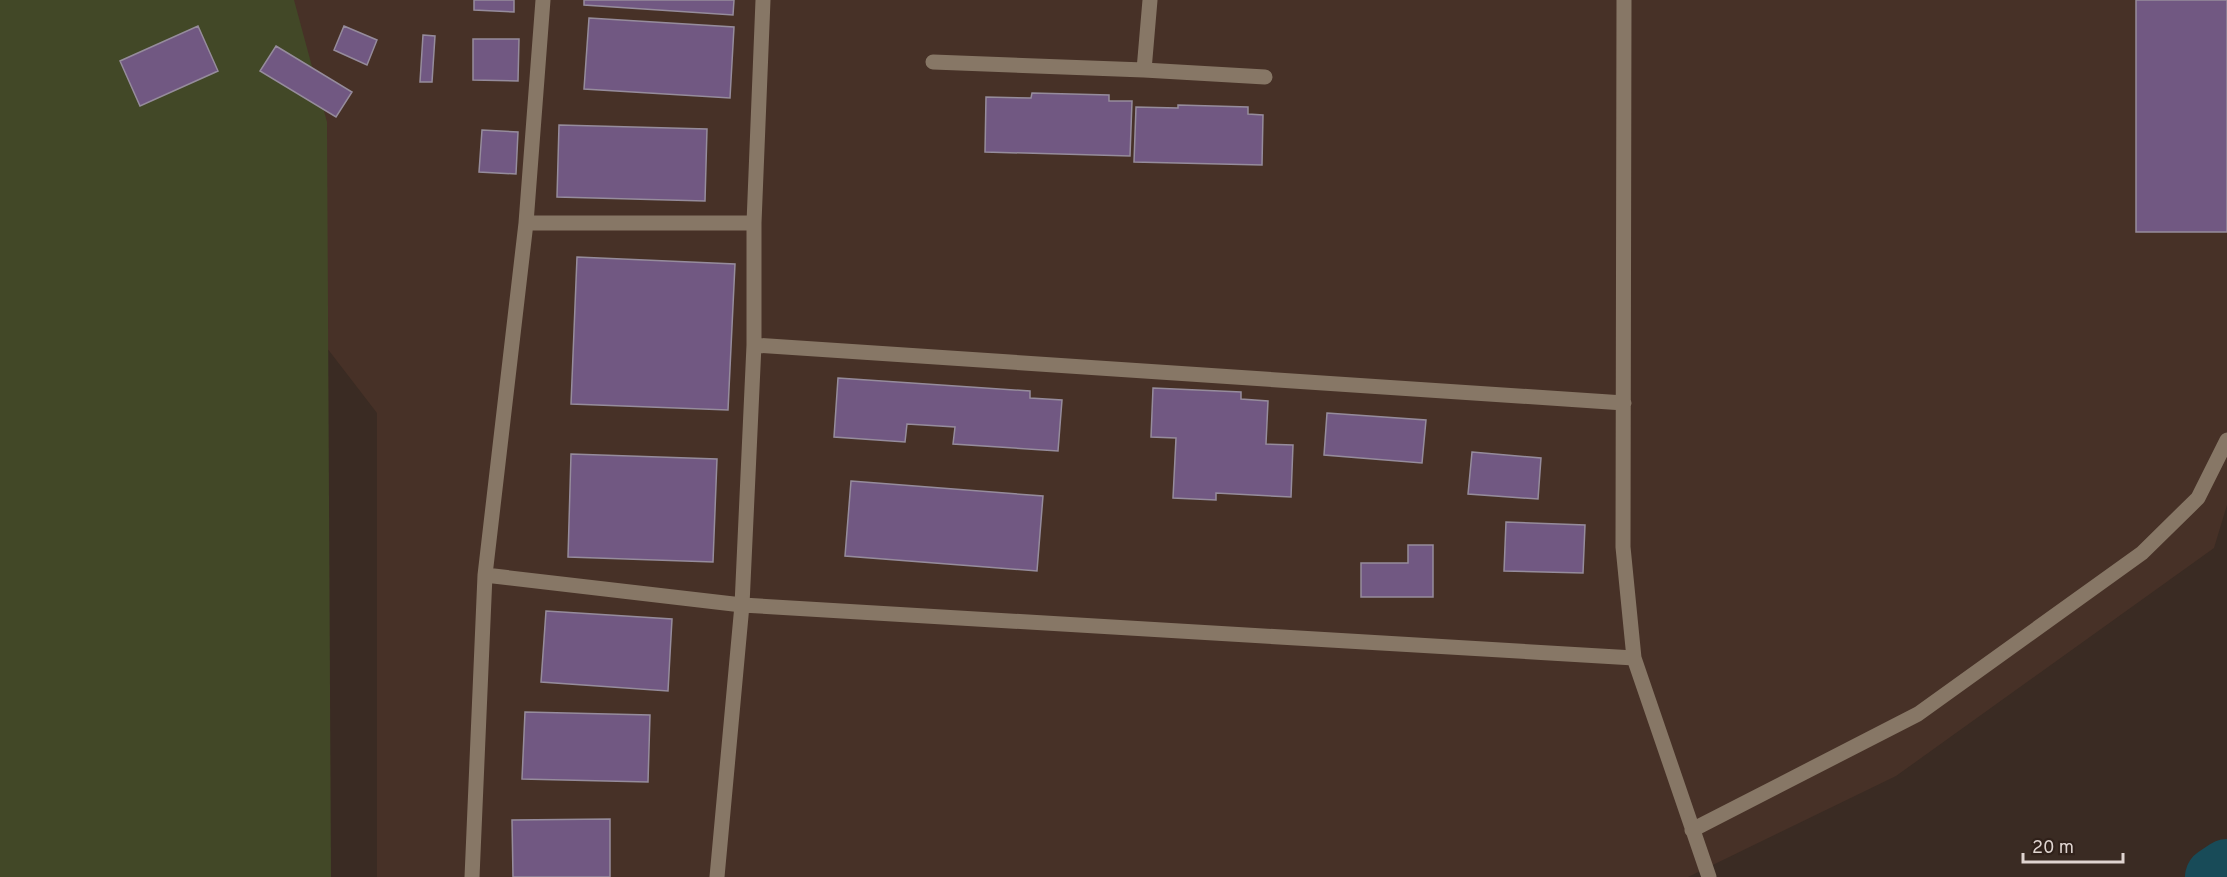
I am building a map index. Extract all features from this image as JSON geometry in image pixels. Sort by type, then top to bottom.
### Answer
[{"type":"street","points":[[472,877],[484,574],[526,223],[543,0]]},
{"type":"street","points":[[717,877],[742,605],[754,345],[754,223],[763,0]]},
{"type":"street","points":[[1144,70],[1150,0]]},
{"type":"street","points":[[1624,0],[1623,547],[1634,658],[1709,877]]},
{"type":"street","points":[[933,62],[1265,77]]},
{"type":"street","points":[[526,223],[754,223]]},
{"type":"street","points":[[754,345],[1624,403]]},
{"type":"street","points":[[1692,830],[1917,714],[2142,553],[2198,498],[2227,440]]},
{"type":"street","points":[[484,574],[742,605],[1634,658]]},
{"type":"shaded area","points":[[59,0],[2227,0],[2227,505],[2214,548],[1896,776],[1688,877],[377,877],[377,413]]},
{"type":"green space","points":[[0,0],[294,0],[327,122],[331,877],[0,877]]},
{"type":"building","points":[[474,0],[514,0],[514,12],[474,10]]},
{"type":"building","points":[[584,0],[734,0],[733,15],[584,5]]},
{"type":"building","points":[[2136,0],[2227,0],[2227,232],[2136,232]]},
{"type":"building","points":[[589,18],[734,27],[730,98],[584,89]]},
{"type":"building","points":[[198,26],[218,71],[140,106],[120,61]]},
{"type":"building","points":[[344,26],[377,40],[367,65],[334,50]]},
{"type":"building","points":[[423,35],[435,36],[432,82],[420,82]]},
{"type":"building","points":[[473,39],[519,39],[518,81],[473,80]]},
{"type":"building","points":[[276,46],[352,92],[336,117],[260,71]]},
{"type":"building","points":[[1032,93],[1109,95],[1109,101],[1132,101],[1130,156],[985,152],[986,97],[1031,98]]},
{"type":"building","points":[[1178,105],[1248,107],[1248,114],[1263,115],[1262,165],[1134,162],[1136,107],[1178,108]]},
{"type":"building","points":[[559,125],[707,129],[705,201],[557,197]]},
{"type":"building","points":[[482,130],[518,132],[516,174],[479,172]]},
{"type":"building","points":[[577,257],[735,264],[728,410],[571,404]]},
{"type":"building","points":[[838,378],[1030,391],[1030,398],[1062,400],[1058,451],[953,444],[955,427],[907,424],[905,442],[834,437]]},
{"type":"building","points":[[1153,388],[1241,392],[1241,399],[1268,401],[1266,444],[1293,445],[1291,497],[1216,493],[1216,500],[1173,498],[1176,438],[1151,437]]},
{"type":"building","points":[[1327,413],[1426,420],[1422,463],[1324,455]]},
{"type":"building","points":[[1472,452],[1541,458],[1538,499],[1468,494]]},
{"type":"building","points":[[571,454],[717,459],[713,562],[568,557]]},
{"type":"building","points":[[851,481],[1043,496],[1037,571],[845,556]]},
{"type":"building","points":[[1506,522],[1585,525],[1583,573],[1504,571]]},
{"type":"building","points":[[1408,545],[1433,545],[1433,597],[1361,597],[1361,563],[1408,563]]},
{"type":"building","points":[[546,611],[672,619],[668,691],[541,682]]},
{"type":"building","points":[[525,712],[650,715],[648,782],[522,779]]},
{"type":"building","points":[[610,819],[610,877],[513,877],[512,820]]},
{"type":"waterway","points":[[2215,877],[2227,869]]}]
